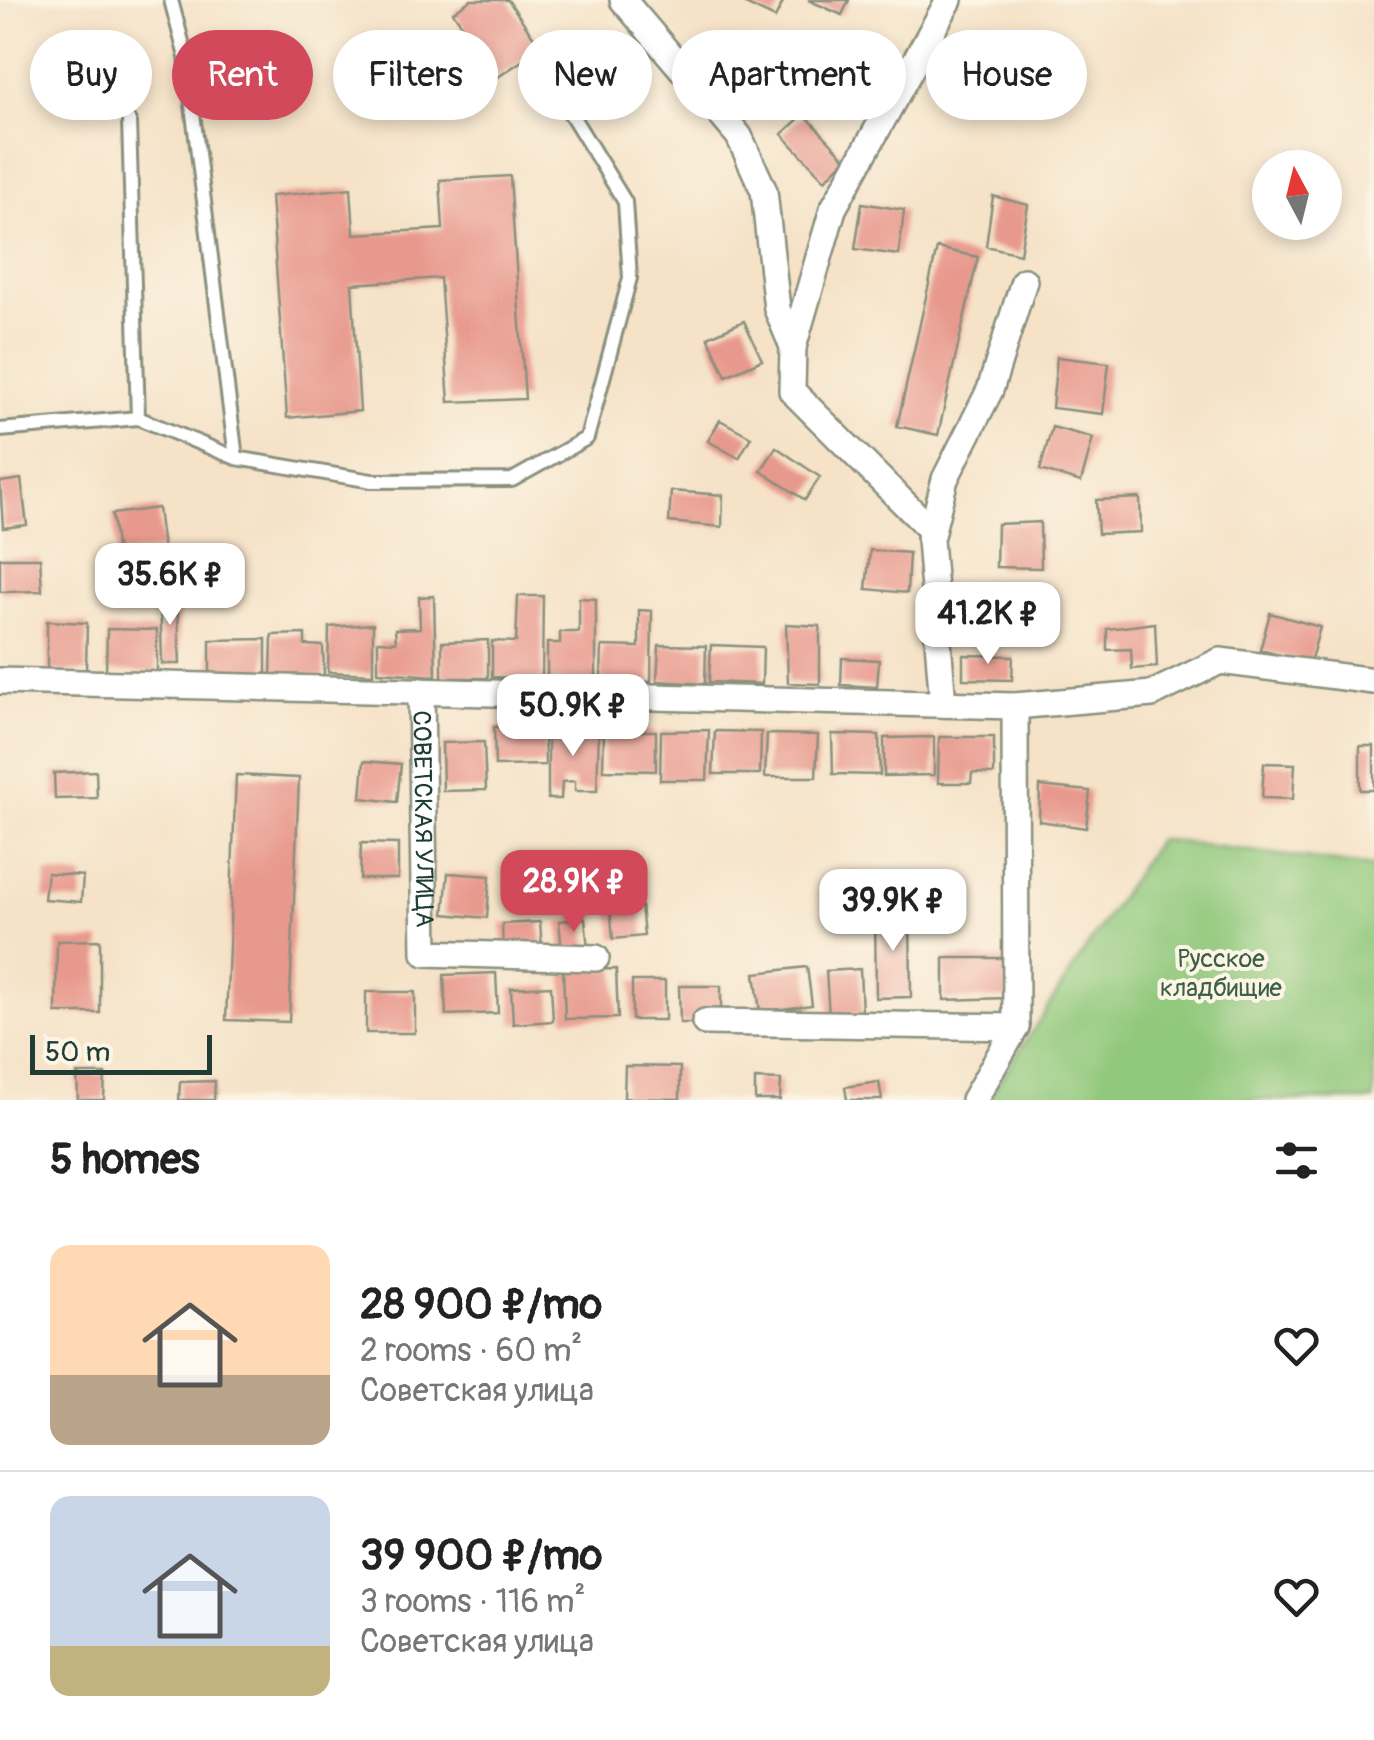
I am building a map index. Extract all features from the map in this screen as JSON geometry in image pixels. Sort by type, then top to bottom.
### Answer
[{"type":"street","points":[[623,0],[739,136],[764,191],[777,309],[792,347]]},
{"type":"street","points":[[932,531],[792,391],[792,347],[833,209],[949,0]]},
{"type":"street","points":[[944,704],[930,539],[945,479],[990,390],[1024,281]]},
{"type":"street","name":"СОВЕТСКАЯ УЛИЦА","points":[[0,681],[1015,706],[1152,694],[1220,661],[1374,681]]},
{"type":"street","name":"СОВЕТСКАЯ УЛИЦА","points":[[421,691],[425,953],[596,958]]},
{"type":"street","points":[[974,1100],[1016,1027],[1015,706]]},
{"type":"street","points":[[705,1022],[1016,1027]]},
{"type":"lane","points":[[171,0],[186,57],[236,458]]},
{"type":"lane","points":[[0,430],[138,418],[236,458],[372,480],[512,480],[587,438],[630,278],[626,202],[575,120]]},
{"type":"lane","points":[[130,121],[138,418]]},
{"type":"green space","name":"Русское кладбищие","points":[[1158,839],[1374,867],[1374,1100],[987,1100]]},
{"type":"building","points":[[471,0],[508,0],[529,30],[518,30],[518,64],[498,77],[498,30],[465,30],[453,12]]},
{"type":"building","points":[[737,0],[784,0],[775,18]]},
{"type":"building","points":[[808,0],[849,0],[842,15]]},
{"type":"building","points":[[797,120],[810,120],[846,159],[825,180],[782,134]]},
{"type":"building","points":[[510,176],[525,399],[449,402],[440,278],[352,284],[360,411],[287,418],[271,196],[351,188],[354,234],[443,229],[440,180]]},
{"type":"building","points":[[993,196],[1028,205],[1020,254],[986,246]]},
{"type":"building","points":[[862,203],[904,210],[899,255],[855,249]]},
{"type":"building","points":[[937,248],[978,257],[938,435],[897,426]]},
{"type":"building","points":[[744,321],[762,360],[726,376],[708,337]]},
{"type":"building","points":[[1057,357],[1109,363],[1103,414],[1052,408]]},
{"type":"building","points":[[720,420],[751,437],[739,458],[708,441]]},
{"type":"building","points":[[1052,427],[1093,438],[1081,482],[1040,470]]},
{"type":"building","points":[[776,447],[820,477],[805,500],[761,471]]},
{"type":"building","points":[[21,479],[27,525],[3,528],[0,482]]},
{"type":"building","points":[[671,491],[723,495],[722,527],[669,522]]},
{"type":"building","points":[[1140,498],[1141,532],[1098,534],[1096,500]]},
{"type":"building","points":[[158,508],[163,549],[117,554],[112,514]]},
{"type":"building","points":[[1040,522],[1041,568],[996,567],[997,524]]},
{"type":"building","points":[[870,550],[909,553],[907,593],[866,589]]},
{"type":"building","points":[[0,558],[40,558],[42,591],[0,592]]},
{"type":"building","points":[[177,590],[180,664],[162,664],[160,591]]},
{"type":"building","points":[[434,596],[436,676],[378,672],[378,641],[396,642],[395,629],[420,628],[419,597]]},
{"type":"building","points":[[518,596],[543,596],[542,679],[492,677],[492,641],[516,642]]},
{"type":"building","points":[[579,598],[596,599],[596,681],[547,680],[547,643],[560,643],[560,632],[579,632]]},
{"type":"building","points":[[639,610],[652,611],[651,682],[601,679],[602,646],[639,647]]},
{"type":"building","points":[[1270,613],[1320,627],[1310,663],[1260,650]]},
{"type":"building","points":[[47,621],[87,623],[86,672],[47,671]]},
{"type":"building","points":[[1155,623],[1157,667],[1132,669],[1131,649],[1107,650],[1107,629]]},
{"type":"building","points":[[373,624],[373,674],[328,672],[329,627]]},
{"type":"building","points":[[786,624],[820,626],[820,684],[788,683]]},
{"type":"building","points":[[107,629],[157,630],[157,672],[106,671]]},
{"type":"building","points":[[305,634],[305,645],[323,646],[324,676],[271,675],[272,635]]},
{"type":"building","points":[[266,639],[266,677],[210,676],[210,640]]},
{"type":"building","points":[[488,640],[488,678],[442,678],[442,642]]},
{"type":"building","points":[[659,645],[706,646],[705,684],[657,681]]},
{"type":"building","points":[[711,645],[763,647],[762,684],[709,682]]},
{"type":"building","points":[[963,655],[1013,656],[1012,680],[963,679]]},
{"type":"building","points":[[842,658],[879,660],[877,687],[841,685]]},
{"type":"building","points":[[544,726],[545,765],[495,766],[494,727]]},
{"type":"building","points":[[548,728],[599,728],[597,791],[575,791],[575,781],[562,782],[561,799],[548,799]]},
{"type":"building","points":[[709,730],[707,780],[660,780],[661,731]]},
{"type":"building","points":[[604,731],[656,731],[656,771],[603,770]]},
{"type":"building","points":[[715,731],[761,732],[760,774],[713,774]]},
{"type":"building","points":[[767,734],[818,735],[816,777],[765,777]]},
{"type":"building","points":[[832,734],[879,735],[880,775],[833,774]]},
{"type":"building","points":[[934,737],[934,775],[884,776],[884,738]]},
{"type":"building","points":[[939,737],[994,737],[994,774],[972,773],[971,783],[938,783]]},
{"type":"building","points":[[484,742],[486,790],[443,791],[442,743]]},
{"type":"building","points":[[1360,746],[1374,746],[1374,790],[1360,790]]},
{"type":"building","points":[[364,761],[401,764],[397,802],[361,798]]},
{"type":"building","points":[[1264,763],[1295,764],[1293,799],[1262,798]]},
{"type":"building","points":[[96,771],[97,798],[55,799],[54,773]]},
{"type":"building","points":[[236,775],[299,778],[289,1022],[226,1020]]},
{"type":"building","points":[[1040,786],[1090,791],[1086,828],[1039,821]]},
{"type":"building","points":[[361,843],[398,844],[398,879],[360,879]]},
{"type":"building","points":[[47,873],[83,876],[81,902],[44,899]]},
{"type":"building","points":[[448,873],[490,876],[487,918],[444,914]]},
{"type":"building","points":[[640,894],[644,936],[613,939],[609,897]]},
{"type":"building","points":[[910,911],[911,997],[876,998],[875,912]]},
{"type":"building","points":[[585,918],[588,949],[562,951],[559,921]]},
{"type":"building","points":[[540,922],[542,948],[503,950],[502,924]]},
{"type":"building","points":[[100,940],[100,1013],[56,1013],[57,941]]},
{"type":"building","points":[[944,958],[1007,958],[1008,998],[944,1000]]},
{"type":"building","points":[[807,967],[812,1005],[760,1012],[755,973]]},
{"type":"building","points":[[616,969],[618,1018],[565,1019],[563,971]]},
{"type":"building","points":[[860,969],[862,1014],[829,1016],[826,971]]},
{"type":"building","points":[[496,973],[498,1013],[446,1015],[444,975]]},
{"type":"building","points":[[632,981],[665,981],[665,1020],[632,1020]]},
{"type":"building","points":[[551,986],[553,1021],[513,1024],[511,988]]},
{"type":"building","points":[[679,986],[721,986],[721,1023],[680,1023]]},
{"type":"building","points":[[366,992],[415,992],[415,1033],[366,1033]]},
{"type":"building","points":[[625,1066],[680,1067],[680,1099],[624,1098]]},
{"type":"building","points":[[77,1074],[105,1074],[104,1100],[78,1100]]},
{"type":"building","points":[[755,1079],[781,1080],[780,1100],[755,1100]]},
{"type":"building","points":[[215,1081],[214,1100],[179,1100],[180,1082]]},
{"type":"building","points":[[879,1082],[882,1100],[847,1100],[845,1087]]}]
